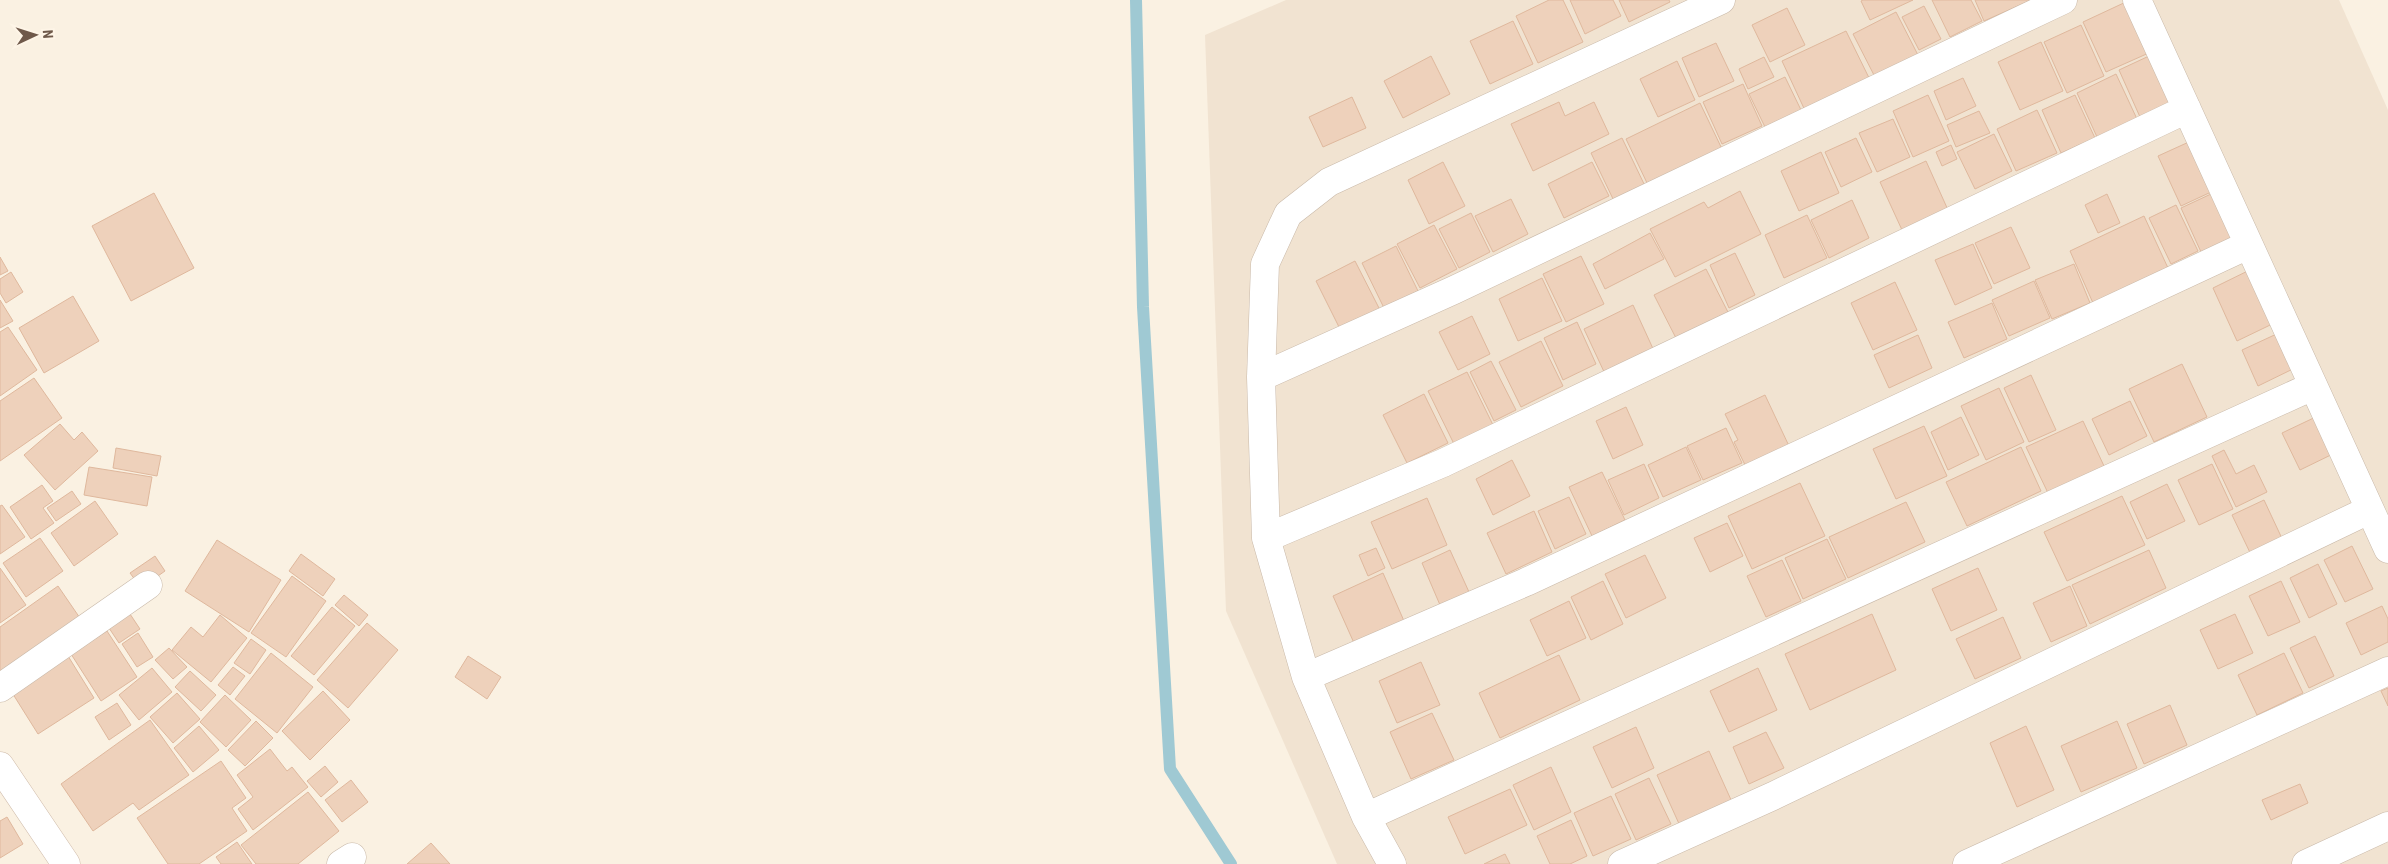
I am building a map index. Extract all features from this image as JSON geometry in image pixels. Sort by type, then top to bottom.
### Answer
[{"type":"street","points":[[1392,864],[1366,817],[1306,677],[1266,538],[1261,377],[1265,264],[1288,214],[1329,182],[1721,0]]},
{"type":"street","points":[[1261,377],[1454,290],[2062,0]]},
{"type":"street","points":[[2137,0],[2388,549]]},
{"type":"street","points":[[1266,538],[1460,455],[2187,109]]},
{"type":"street","points":[[1306,677],[1535,578],[2248,245]]},
{"type":"street","points":[[1366,817],[2313,386]]},
{"type":"street","points":[[1622,864],[1773,796],[2369,510]]},
{"type":"street","points":[[0,688],[148,585]]},
{"type":"street","points":[[1966,864],[2388,671]]},
{"type":"street","points":[[0,766],[66,864]]},
{"type":"street","points":[[2306,864],[2388,826]]},
{"type":"shaded area","points":[[1286,0],[2339,0],[2388,110],[2388,864],[1337,864],[1226,611],[1205,35]]},
{"type":"building","points":[[1549,0],[1563,0],[1583,42],[1538,63],[1516,16]]},
{"type":"building","points":[[1570,0],[1613,0],[1621,16],[1585,34]]},
{"type":"building","points":[[1619,0],[1669,0],[1670,2],[1629,22]]},
{"type":"building","points":[[1913,0],[1870,20],[1861,1]]},
{"type":"building","points":[[1932,0],[1971,0],[1982,21],[1950,37]]},
{"type":"building","points":[[1975,0],[2029,0],[2029,1],[1984,21]]},
{"type":"building","points":[[2128,1],[2151,52],[2106,72],[2083,22]]},
{"type":"building","points":[[1924,6],[1941,39],[1919,50],[1902,17]]},
{"type":"building","points":[[1787,8],[1805,45],[1770,62],[1752,25]]},
{"type":"building","points":[[1896,12],[1919,57],[1876,79],[1853,34]]},
{"type":"building","points":[[1513,21],[1533,64],[1490,84],[1470,41]]},
{"type":"building","points":[[2081,25],[2104,76],[2067,93],[2044,42]]},
{"type":"building","points":[[1846,31],[1873,86],[1808,117],[1782,61]]},
{"type":"building","points":[[2041,42],[2063,91],[2020,110],[1998,62]]},
{"type":"building","points":[[1716,43],[1734,81],[1699,97],[1682,58]]},
{"type":"building","points":[[2164,49],[2185,96],[2140,117],[2119,70]]},
{"type":"building","points":[[1431,56],[1450,94],[1403,118],[1384,81]]},
{"type":"building","points":[[1764,57],[1774,77],[1748,89],[1739,69]]},
{"type":"building","points":[[1677,61],[1695,100],[1658,117],[1640,79]]},
{"type":"building","points":[[2116,74],[2137,119],[2097,137],[2077,93]]},
{"type":"building","points":[[1785,77],[1801,110],[1765,127],[1749,94]]},
{"type":"building","points":[[1963,78],[1976,106],[1946,120],[1934,91]]},
{"type":"building","points":[[1743,84],[1762,126],[1722,144],[1703,102]]},
{"type":"building","points":[[1928,95],[1949,141],[1913,157],[1893,111]]},
{"type":"building","points":[[2075,95],[2095,138],[2061,153],[2042,110]]},
{"type":"building","points":[[1352,97],[1366,128],[1323,147],[1309,117]]},
{"type":"building","points":[[1559,102],[1565,116],[1594,102],[1609,134],[1533,171],[1511,124]]},
{"type":"building","points":[[1700,103],[1722,149],[1648,185],[1626,139]]},
{"type":"building","points":[[2037,110],[2057,153],[2016,171],[1997,129]]},
{"type":"building","points":[[1979,111],[1990,133],[1956,147],[1947,125]]},
{"type":"building","points":[[1893,119],[1910,157],[1877,172],[1859,133]]},
{"type":"building","points":[[1994,134],[2012,171],[1975,189],[1957,152]]},
{"type":"building","points":[[2202,136],[2224,186],[2181,206],[2158,156]]},
{"type":"building","points":[[1622,138],[1645,186],[1614,201],[1591,153]]},
{"type":"building","points":[[1856,138],[1872,172],[1841,187],[1825,152]]},
{"type":"building","points":[[1951,145],[1957,159],[1942,166],[1936,152]]},
{"type":"building","points":[[1821,152],[1839,193],[1799,211],[1781,171]]},
{"type":"building","points":[[1926,161],[1948,210],[1902,230],[1880,182]]},
{"type":"building","points":[[1443,162],[1465,206],[1429,224],[1408,180]]},
{"type":"building","points":[[1592,162],[1609,196],[1564,218],[1548,184]]},
{"type":"building","points":[[2226,187],[2246,232],[2201,252],[2181,208]]},
{"type":"building","points":[[1740,191],[1761,234],[1675,277],[1650,229],[1704,202],[1708,208]]},
{"type":"building","points":[[154,193],[194,268],[131,301],[92,226]]},
{"type":"building","points":[[2107,194],[2120,223],[2098,233],[2085,205]]},
{"type":"building","points":[[1511,199],[1528,234],[1493,252],[1475,216]]},
{"type":"building","points":[[1852,200],[1869,238],[1829,258],[1811,220]]},
{"type":"building","points":[[2176,205],[2198,251],[2171,264],[2149,218]]},
{"type":"building","points":[[1471,213],[1490,252],[1459,268],[1439,229]]},
{"type":"building","points":[[1807,215],[1827,258],[1784,278],[1765,235]]},
{"type":"building","points":[[2144,216],[2168,268],[2093,303],[2070,251]]},
{"type":"building","points":[[1434,225],[1457,269],[1420,288],[1397,244]]},
{"type":"building","points":[[2011,227],[2030,268],[1994,284],[1975,243]]},
{"type":"building","points":[[1650,233],[1664,259],[1605,289],[1593,264]]},
{"type":"building","points":[[1973,244],[1992,288],[1955,305],[1935,260]]},
{"type":"building","points":[[1396,246],[1418,291],[1384,308],[1362,263]]},
{"type":"building","points":[[1735,253],[1755,295],[1729,308],[1710,265]]},
{"type":"building","points":[[1581,256],[1604,304],[1566,322],[1543,274]]},
{"type":"building","points":[[0,257],[8,271],[0,275]]},
{"type":"building","points":[[1355,261],[1380,310],[1341,331],[1316,281]]},
{"type":"building","points":[[2266,262],[2291,315],[2237,341],[2213,288]]},
{"type":"building","points":[[2074,264],[2090,303],[2052,319],[2035,280]]},
{"type":"building","points":[[1706,269],[1731,318],[1679,344],[1654,295]]},
{"type":"building","points":[[11,272],[23,292],[6,303],[0,293],[0,279]]},
{"type":"building","points":[[1542,278],[1562,321],[1518,341],[1499,299]]},
{"type":"building","points":[[2034,281],[2050,318],[2009,336],[1992,300]]},
{"type":"building","points":[[1895,282],[1917,330],[1873,350],[1851,303]]},
{"type":"building","points":[[73,296],[99,341],[44,373],[19,328]]},
{"type":"building","points":[[0,300],[13,321],[0,328]]},
{"type":"building","points":[[1992,303],[2007,339],[1964,358],[1948,322]]},
{"type":"building","points":[[1633,305],[1655,353],[1606,376],[1584,329]]},
{"type":"building","points":[[1472,316],[1490,354],[1458,370],[1439,332]]},
{"type":"building","points":[[1577,322],[1596,364],[1563,380],[1544,338]]},
{"type":"building","points":[[8,327],[37,370],[0,396],[0,332]]},
{"type":"building","points":[[2283,331],[2299,366],[2258,386],[2242,350]]},
{"type":"building","points":[[1918,335],[1932,368],[1889,388],[1874,355]]},
{"type":"building","points":[[1541,341],[1563,386],[1521,407],[1499,362]]},
{"type":"building","points":[[1491,361],[1516,410],[1494,421],[1470,372]]},
{"type":"building","points":[[2182,364],[2207,417],[2154,442],[2129,389]]},
{"type":"building","points":[[1467,372],[1493,425],[1454,444],[1428,391]]},
{"type":"building","points":[[2031,375],[2056,430],[2029,442],[2004,388]]},
{"type":"building","points":[[34,378],[62,418],[0,461],[0,401]]},
{"type":"building","points":[[1999,388],[2024,442],[1986,460],[1961,406]]},
{"type":"building","points":[[1424,394],[1448,443],[1407,463],[1383,415]]},
{"type":"building","points":[[1765,395],[1789,446],[1746,467],[1734,442],[1738,440],[1725,414]]},
{"type":"building","points":[[2130,401],[2147,436],[2109,455],[2092,419]]},
{"type":"building","points":[[1626,407],[1643,445],[1613,459],[1596,421]]},
{"type":"building","points":[[2322,414],[2339,451],[2300,470],[2282,433]]},
{"type":"building","points":[[1961,417],[1979,455],[1948,470],[1931,432]]},
{"type":"building","points":[[2083,421],[2104,466],[2048,493],[2026,447]]},
{"type":"building","points":[[60,424],[74,440],[82,432],[98,451],[55,490],[24,455]]},
{"type":"building","points":[[1924,426],[1947,476],[1896,499],[1873,449]]},
{"type":"building","points":[[1726,428],[1742,463],[1703,480],[1687,446]]},
{"type":"building","points":[[1686,447],[1701,480],[1663,497],[1648,465]]},
{"type":"building","points":[[2021,447],[2041,491],[1967,526],[1946,482]]},
{"type":"building","points":[[116,448],[161,456],[157,476],[113,468]]},
{"type":"building","points":[[2224,450],[2236,474],[2254,465],[2267,492],[2236,507],[2212,456]]},
{"type":"building","points":[[1512,460],[1530,496],[1493,515],[1476,479]]},
{"type":"building","points":[[1644,464],[1659,498],[1624,515],[1608,480]]},
{"type":"building","points":[[2212,464],[2233,509],[2199,525],[2178,480]]},
{"type":"building","points":[[89,467],[152,477],[147,506],[84,495]]},
{"type":"building","points":[[1602,472],[1625,520],[1592,536],[1569,487]]},
{"type":"building","points":[[1800,483],[1825,536],[1752,569],[1728,516]]},
{"type":"building","points":[[2167,484],[2185,521],[2147,539],[2130,502]]},
{"type":"building","points":[[42,485],[53,501],[43,508],[54,523],[31,539],[10,507]]},
{"type":"building","points":[[72,491],[81,504],[56,521],[47,508]]},
{"type":"building","points":[[2122,496],[2145,545],[2067,581],[2044,532]]},
{"type":"building","points":[[1569,497],[1586,534],[1555,549],[1538,511]]},
{"type":"building","points":[[1427,498],[1447,545],[1392,569],[1371,522]]},
{"type":"building","points":[[2264,500],[2286,547],[2255,563],[2232,515]]},
{"type":"building","points":[[95,501],[118,534],[74,566],[51,533]]},
{"type":"building","points":[[1906,502],[1925,542],[1848,578],[1829,537]]},
{"type":"building","points":[[2,505],[25,537],[0,554],[0,506]]},
{"type":"building","points":[[1534,511],[1552,552],[1506,574],[1487,533]]},
{"type":"building","points":[[1727,523],[1743,556],[1710,572],[1694,538]]},
{"type":"building","points":[[40,538],[63,571],[26,597],[3,563]]},
{"type":"building","points":[[1827,539],[1846,579],[1803,599],[1785,558]]},
{"type":"building","points":[[217,540],[281,580],[249,632],[185,591]]},
{"type":"building","points":[[2352,546],[2373,589],[2345,602],[2324,560]]},
{"type":"building","points":[[1376,548],[1385,568],[1368,576],[1359,555]]},
{"type":"building","points":[[1450,550],[1469,592],[1440,605],[1422,563]]},
{"type":"building","points":[[2149,550],[2166,588],[2090,624],[2072,585]]},
{"type":"building","points":[[301,554],[335,579],[323,596],[289,571]]},
{"type":"building","points":[[1645,555],[1666,598],[1626,618],[1605,574]]},
{"type":"building","points":[[155,556],[165,571],[141,588],[130,573]]},
{"type":"building","points":[[1782,560],[1801,601],[1766,617],[1747,576]]},
{"type":"building","points":[[2318,564],[2337,604],[2309,618],[2290,578]]},
{"type":"building","points":[[0,568],[26,605],[0,623]]},
{"type":"building","points":[[1978,568],[1997,610],[1951,631],[1932,589]]},
{"type":"building","points":[[1383,573],[1404,621],[1354,643],[1333,596]]},
{"type":"building","points":[[292,576],[326,601],[286,657],[251,633]]},
{"type":"building","points":[[1603,581],[1623,624],[1591,640],[1571,597]]},
{"type":"building","points":[[2281,581],[2300,622],[2268,636],[2249,596]]},
{"type":"building","points":[[58,586],[82,621],[0,679],[0,627]]},
{"type":"building","points":[[2070,586],[2087,626],[2051,642],[2033,603]]},
{"type":"building","points":[[344,595],[368,615],[359,626],[335,605]]},
{"type":"building","points":[[1569,601],[1586,638],[1547,656],[1530,620]]},
{"type":"building","points":[[2382,606],[2388,619],[2388,642],[2361,655],[2346,623]]},
{"type":"building","points":[[332,607],[355,626],[314,675],[291,656]]},
{"type":"building","points":[[130,614],[140,629],[119,643],[109,628]]},
{"type":"building","points":[[1872,614],[1896,670],[1810,710],[1785,654]]},
{"type":"building","points":[[2235,614],[2253,653],[2218,669],[2200,630]]},
{"type":"building","points":[[220,615],[247,638],[211,682],[172,650],[191,627],[203,637]]},
{"type":"building","points":[[2003,617],[2021,658],[1975,679],[1956,639]]},
{"type":"building","points":[[367,623],[398,650],[348,708],[317,680]]},
{"type":"building","points":[[107,631],[137,677],[101,701],[71,654]]},
{"type":"building","points":[[138,633],[153,657],[137,667],[122,644]]},
{"type":"building","points":[[2315,636],[2334,676],[2309,688],[2290,648]]},
{"type":"building","points":[[251,639],[266,650],[250,674],[234,663]]},
{"type":"building","points":[[169,648],[187,667],[173,679],[155,660]]},
{"type":"building","points":[[271,653],[313,687],[277,733],[235,699]]},
{"type":"building","points":[[2284,653],[2303,693],[2257,715],[2238,675]]},
{"type":"building","points":[[1559,655],[1580,700],[1500,738],[1479,693]]},
{"type":"building","points":[[68,656],[94,698],[38,734],[11,691]]},
{"type":"building","points":[[468,656],[501,677],[487,699],[455,677]]},
{"type":"building","points":[[1421,662],[1440,705],[1397,723],[1379,681]]},
{"type":"building","points":[[233,667],[245,676],[230,695],[218,685]]},
{"type":"building","points":[[152,668],[172,692],[139,720],[119,695]]},
{"type":"building","points":[[1758,668],[1777,710],[1729,732],[1710,691]]},
{"type":"building","points":[[190,671],[216,695],[201,711],[175,687]]},
{"type":"building","points":[[2388,688],[2388,706],[2381,691]]},
{"type":"building","points":[[323,691],[350,720],[310,760],[282,731]]},
{"type":"building","points":[[177,693],[200,719],[173,743],[150,717]]},
{"type":"building","points":[[225,695],[251,720],[226,747],[200,722]]},
{"type":"building","points":[[117,703],[131,725],[109,740],[95,717]]},
{"type":"building","points":[[2170,705],[2187,745],[2144,764],[2127,724]]},
{"type":"building","points":[[1432,713],[1454,760],[1411,779],[1390,732]]},
{"type":"building","points":[[150,720],[189,775],[139,810],[133,803],[93,831],[61,784]]},
{"type":"building","points":[[256,721],[273,738],[245,766],[228,750]]},
{"type":"building","points":[[2117,721],[2137,768],[2081,792],[2061,746]]},
{"type":"building","points":[[199,726],[219,750],[193,772],[174,748]]},
{"type":"building","points":[[2026,726],[2054,790],[2017,807],[1990,743]]},
{"type":"building","points":[[1636,727],[1654,768],[1612,788],[1593,747]]},
{"type":"building","points":[[1766,732],[1784,768],[1749,784],[1733,747]]},
{"type":"building","points":[[270,749],[287,771],[292,767],[308,787],[253,830],[238,809],[253,797],[237,775]]},
{"type":"building","points":[[1709,751],[1732,802],[1680,826],[1657,775]]},
{"type":"building","points":[[221,761],[246,798],[232,808],[247,831],[199,864],[168,864],[137,818]]},
{"type":"building","points":[[325,766],[338,782],[321,797],[307,781]]},
{"type":"building","points":[[1551,767],[1571,812],[1534,830],[1513,785]]},
{"type":"building","points":[[1649,778],[1671,824],[1636,840],[1615,794]]},
{"type":"building","points":[[351,780],[368,802],[342,822],[325,800]]},
{"type":"building","points":[[2300,784],[2308,803],[2271,820],[2262,800]]},
{"type":"building","points":[[1510,789],[1527,825],[1465,854],[1448,817]]},
{"type":"building","points":[[308,792],[339,831],[298,864],[256,864],[241,845]]},
{"type":"building","points":[[1611,796],[1631,839],[1593,856],[1574,813]]},
{"type":"building","points":[[7,817],[23,844],[0,858],[0,821]]},
{"type":"building","points":[[1571,820],[1587,856],[1570,864],[1550,864],[1537,836]]},
{"type":"building","points":[[237,842],[252,864],[221,864],[216,857]]},
{"type":"building","points":[[431,843],[450,864],[407,864]]},
{"type":"building","points":[[1505,854],[1510,864],[1484,864]]},
{"type":"waterway","points":[[1136,0],[1143,307],[1170,769],[1231,864]]}]
